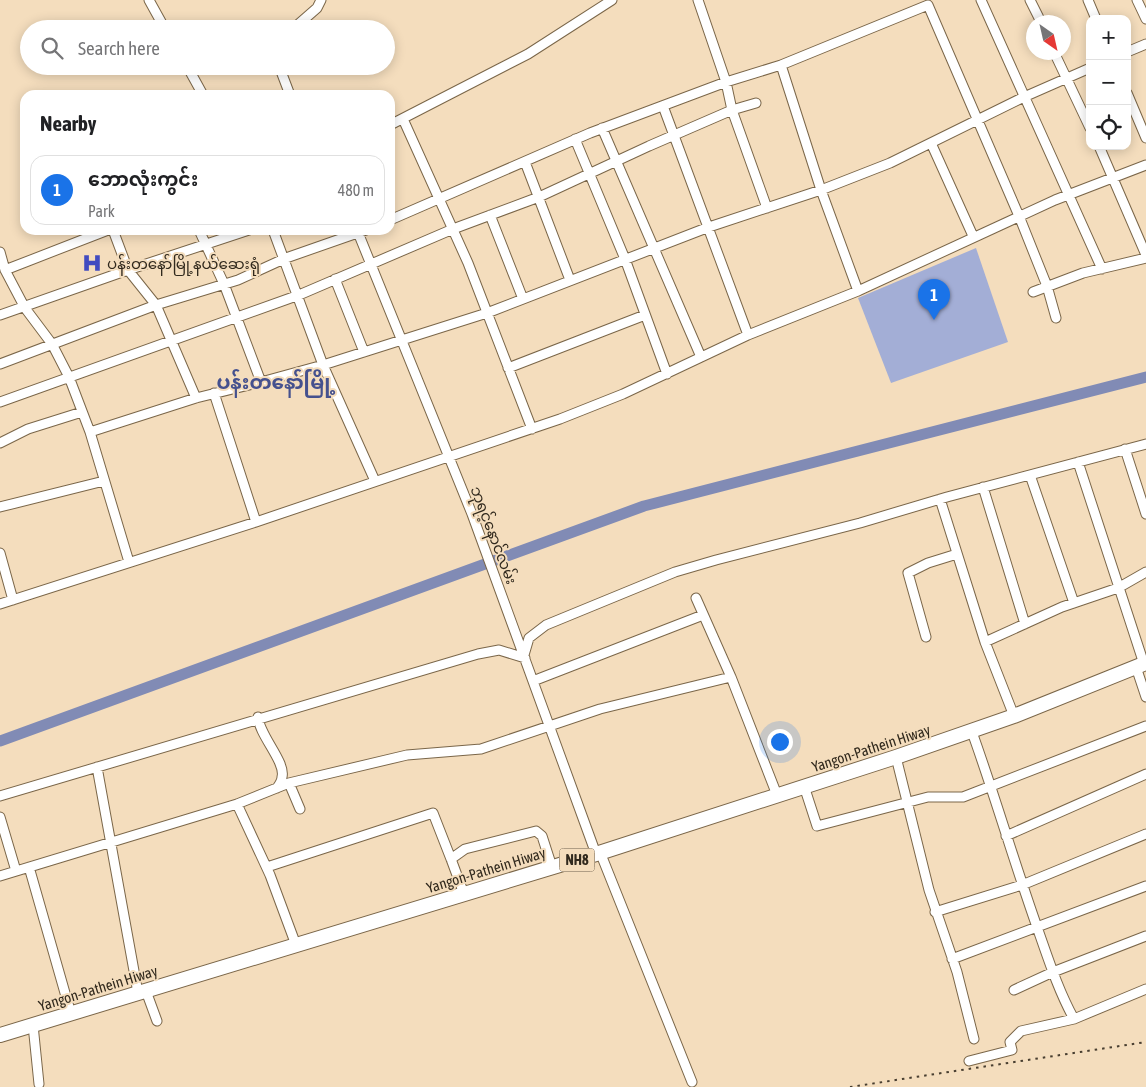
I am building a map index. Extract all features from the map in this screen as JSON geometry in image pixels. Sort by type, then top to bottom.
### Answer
[{"type":"highway","name":"Yangon-Pathein Hiway","points":[[0,1035],[598,853],[896,757],[972,732],[1142,665]]},
{"type":"street","points":[[149,0],[160,20]]},
{"type":"street","points":[[303,20],[317,8],[321,0]]},
{"type":"street","points":[[395,123],[528,54],[612,0]]},
{"type":"street","points":[[698,0],[726,82],[732,110],[766,208]]},
{"type":"street","points":[[980,0],[1102,269]]},
{"type":"street","points":[[1030,0],[1038,15]]},
{"type":"street","points":[[1088,0],[1094,15]]},
{"type":"street","points":[[1137,0],[1146,19]]},
{"type":"street","points":[[395,218],[602,128],[726,82],[782,65],[928,5],[1019,216],[1047,286],[1056,318]]},
{"type":"street","points":[[1131,50],[1146,44]]},
{"type":"street","points":[[1058,60],[1086,120]]},
{"type":"street","points":[[782,65],[821,190],[858,290]]},
{"type":"street","points":[[90,432],[196,398],[323,365],[400,339],[487,313],[654,247],[821,190],[890,163],[1024,97],[1086,70]]},
{"type":"street","points":[[192,75],[200,90]]},
{"type":"street","points":[[282,75],[288,90]]},
{"type":"street","points":[[1131,102],[1146,138]]},
{"type":"street","points":[[0,402],[299,295],[453,229],[539,197],[732,110],[756,103]]},
{"type":"street","points":[[663,106],[748,335]]},
{"type":"street","points":[[403,119],[453,229],[532,429]]},
{"type":"street","points":[[602,128],[701,357]]},
{"type":"street","points":[[575,139],[625,259],[667,374]]},
{"type":"street","points":[[931,143],[973,236]]},
{"type":"street","points":[[1033,292],[1083,273],[1146,257],[1101,150]]},
{"type":"street","points":[[525,162],[570,280]]},
{"type":"street","points":[[0,604],[256,522],[532,429],[623,394],[748,335],[858,290],[973,236],[1146,165]]},
{"type":"street","points":[[490,215],[523,299]]},
{"type":"street","points":[[6,270],[95,235]]},
{"type":"street","points":[[115,235],[128,270],[156,306],[196,398]]},
{"type":"street","points":[[201,235],[224,284],[261,382]]},
{"type":"street","points":[[0,315],[235,235]]},
{"type":"street","points":[[275,235],[286,258],[323,365],[375,481]]},
{"type":"street","points":[[0,364],[156,306],[224,284],[286,258],[350,235]]},
{"type":"street","name":"ဘုရင့်နောင်လမ်း","points":[[362,235],[371,264],[400,339],[472,514],[549,727],[598,853],[692,1082]]},
{"type":"street","points":[[0,252],[6,270],[24,308],[52,344],[69,377],[90,432],[130,562]]},
{"type":"street","points":[[335,280],[364,352]]},
{"type":"street","points":[[508,368],[645,315]]},
{"type":"street","points":[[214,393],[256,522]]},
{"type":"street","points":[[0,443],[28,429],[82,412]]},
{"type":"street","points":[[0,796],[258,717],[478,654],[499,650],[524,655],[529,638],[546,625],[675,572],[1146,444]]},
{"type":"street","points":[[1125,449],[1146,514]]},
{"type":"street","points":[[1078,462],[1142,665],[1146,697]]},
{"type":"street","points":[[1030,475],[1074,603]]},
{"type":"street","points":[[0,507],[104,481]]},
{"type":"street","points":[[984,487],[1025,624]]},
{"type":"street","points":[[940,499],[985,642],[1014,716]]},
{"type":"street","points":[[0,553],[13,600]]},
{"type":"street","points":[[926,636],[908,573],[928,563],[957,554]]},
{"type":"street","points":[[985,642],[1074,603],[1118,588],[1146,572]]},
{"type":"street","points":[[696,598],[731,677],[777,795]]},
{"type":"street","points":[[533,681],[703,615]]},
{"type":"street","points":[[0,876],[237,804],[289,783],[408,755],[481,749],[600,709],[731,677]]},
{"type":"street","points":[[258,717],[260,727],[272,748],[282,773],[277,788]]},
{"type":"street","points":[[804,786],[817,826],[928,797],[963,797],[1146,726]]},
{"type":"street","points":[[972,732],[992,786],[1022,885],[1061,996],[1074,1019]]},
{"type":"street","points":[[896,757],[935,912],[952,959],[974,1039]]},
{"type":"street","points":[[97,767],[142,992],[158,1021]]},
{"type":"street","points":[[1006,836],[1146,774]]},
{"type":"street","points":[[289,783],[300,810]]},
{"type":"street","points":[[237,804],[267,867],[296,945]]},
{"type":"street","points":[[267,867],[433,813],[464,894]]},
{"type":"street","points":[[0,817],[16,871]]},
{"type":"street","points":[[451,859],[465,849],[536,831],[542,836],[552,867]]},
{"type":"street","points":[[935,912],[1022,885],[1146,834]]},
{"type":"street","points":[[29,867],[71,1014]]},
{"type":"street","points":[[952,959],[1146,886]]},
{"type":"street","points":[[1014,990],[1053,972],[1146,936]]},
{"type":"street","points":[[969,1061],[1012,1050],[1010,1042],[1021,1031],[1074,1019],[1146,989]]},
{"type":"street","points":[[32,1025],[39,1084]]},
{"type":"shaded area","points":[[976,248],[1008,342],[891,383],[858,298]]},
{"type":"waterway","points":[[0,741],[644,506],[1146,377]]},
{"type":"railway","points":[[850,1087],[1146,1042]]},
{"type":"place","name":"ပန်းတနော်မြို့နယ်ဆေးရုံ","points":[[92,263]]},
{"type":"place","name":"ဘောလုံးကွင်း","points":[[934,320]]},
{"type":"district","name":"ပန်းတနော်မြို့","points":[[276,381]]}]
